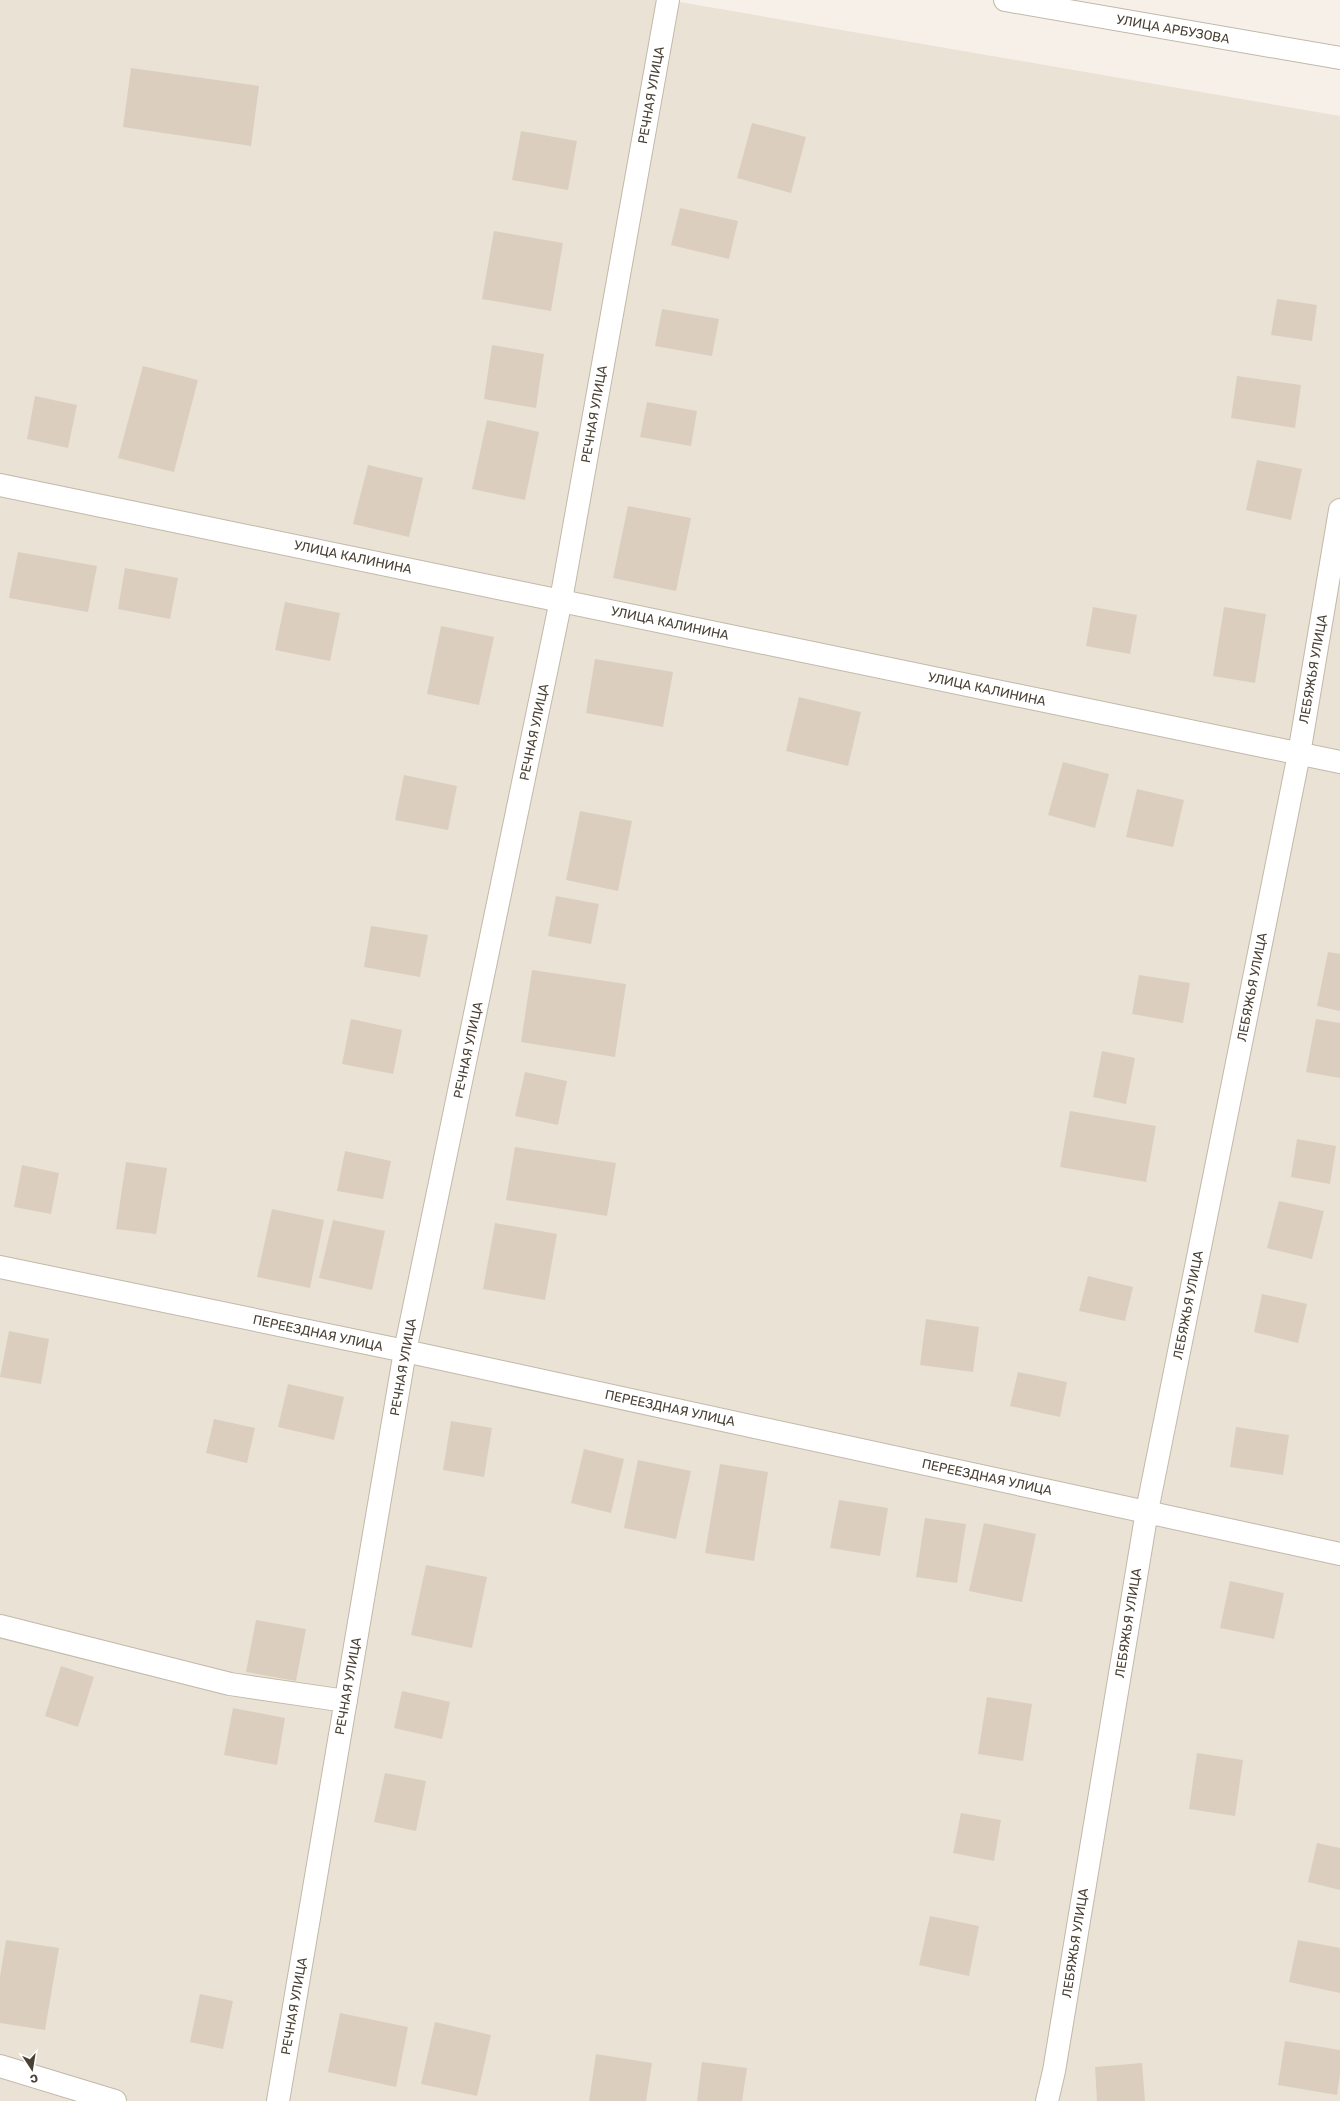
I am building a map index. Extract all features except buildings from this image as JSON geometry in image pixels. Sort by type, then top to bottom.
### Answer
[{"type":"street","name":"РЕЧНАЯ УЛИЦА","points":[[278,2101],[405,1351],[561,600],[668,0]]},
{"type":"street","name":"УЛИЦА АРБУЗОВА","points":[[1005,0],[1340,58]]},
{"type":"street","name":"УЛИЦА КАЛИНИНА","points":[[0,485],[1340,762]]},
{"type":"street","name":"ЛЕБЯЖЬЯ УЛИЦА","points":[[1047,2101],[1054,2072],[1147,1511],[1299,754],[1340,510]]},
{"type":"street","name":"ПЕРЕЕЗДНАЯ УЛИЦА","points":[[0,1267],[405,1351],[1340,1554]]},
{"type":"street","points":[[0,1626],[230,1684],[346,1701]]},
{"type":"street","points":[[0,2066],[115,2101]]},
{"type":"street","points":[[1054,2072],[1055,2101]]},
{"type":"shaded area","points":[[0,0],[668,0],[1340,116],[1340,2101],[0,2101]]}]
